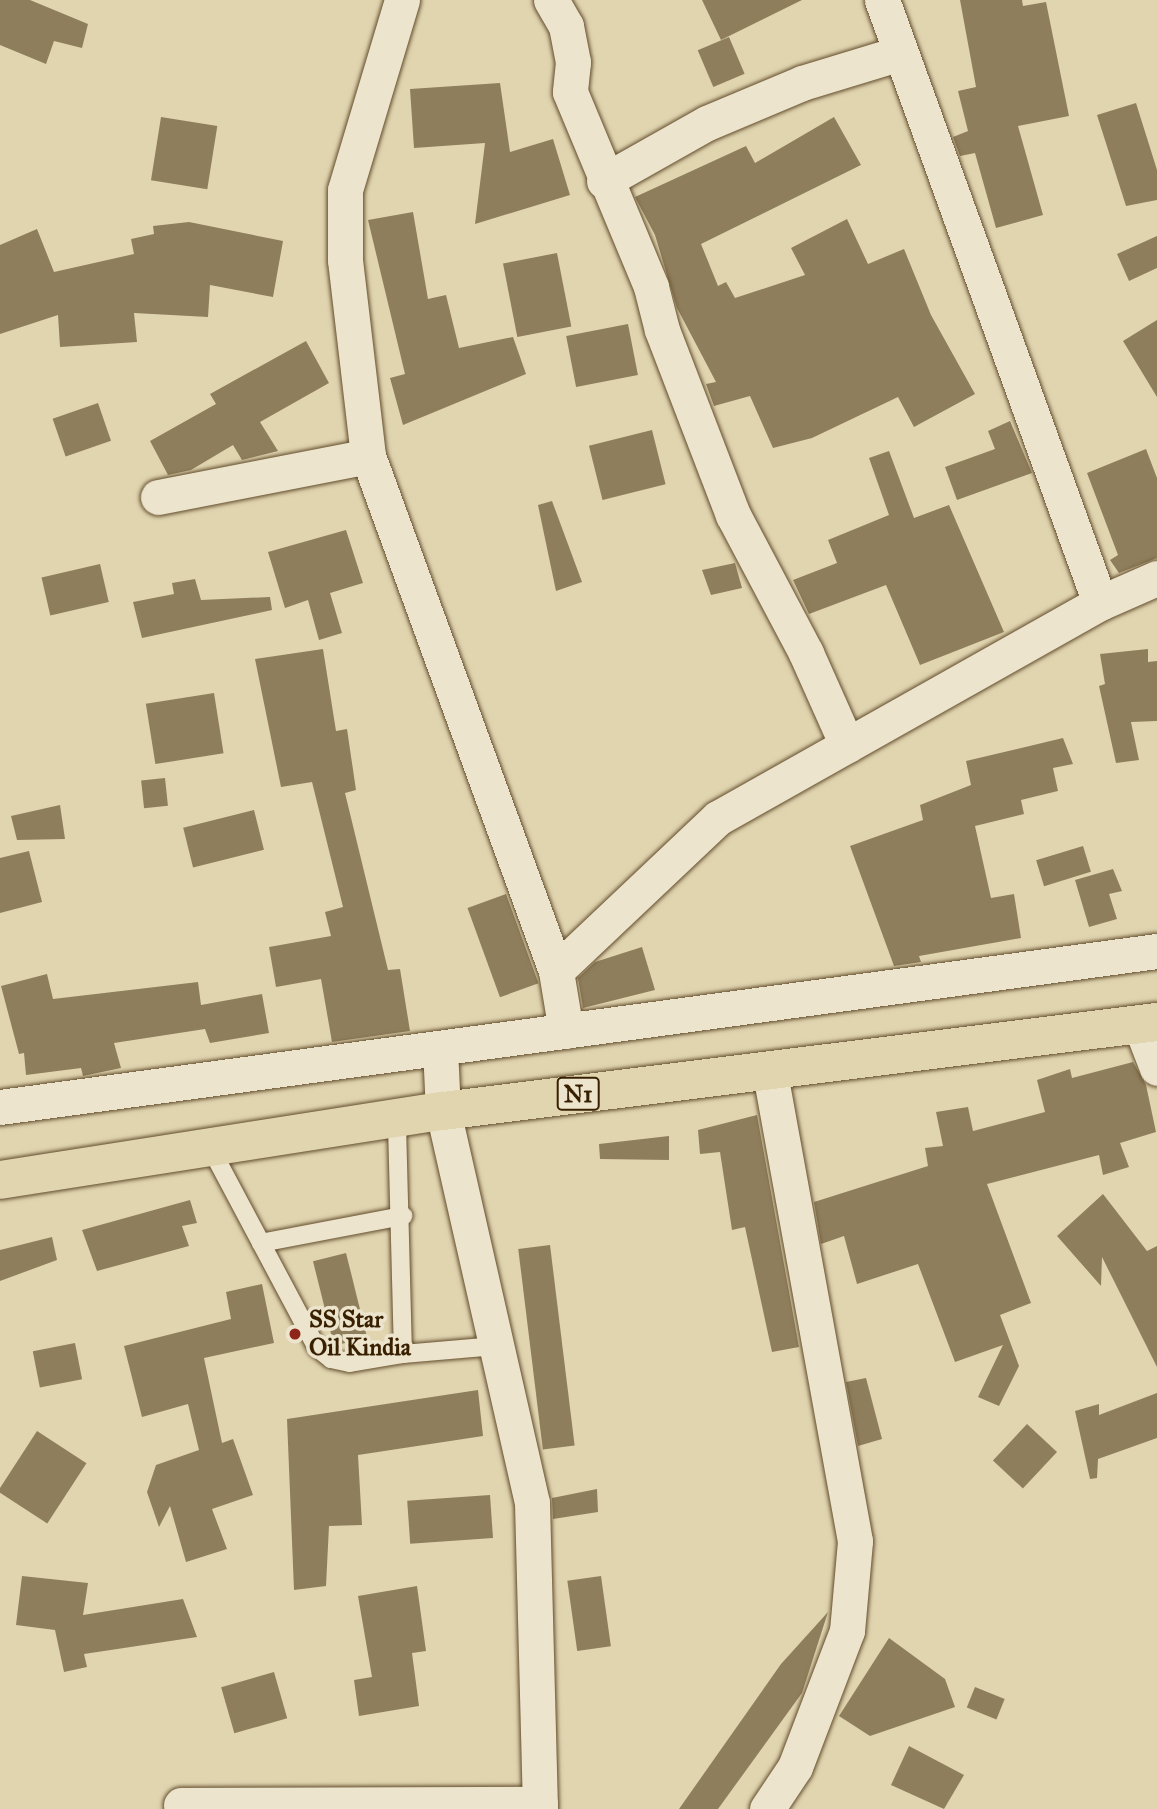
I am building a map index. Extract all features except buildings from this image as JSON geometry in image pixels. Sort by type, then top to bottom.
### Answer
[{"type":"highway","name":"N1","points":[[0,1180],[443,1111],[1149,1023]]},
{"type":"street","points":[[402,0],[345,190],[345,260],[368,456],[556,971],[566,1031]]},
{"type":"street","points":[[551,0],[566,26],[573,62],[570,92],[604,180],[652,288],[662,330],[733,515],[807,653],[847,745]]},
{"type":"street","points":[[882,0],[1100,603]]},
{"type":"street","points":[[604,180],[707,123],[802,83],[901,53]]},
{"type":"street","points":[[158,497],[368,456]]},
{"type":"street","points":[[556,971],[718,818],[1100,603],[1157,578]]},
{"type":"street","points":[[0,1107],[1157,951]]},
{"type":"street","points":[[1149,1023],[1157,1069]]},
{"type":"street","points":[[181,1805],[540,1806],[532,1503],[443,1111],[440,1048]]},
{"type":"street","points":[[767,1809],[795,1767],[847,1631],[855,1541],[769,1070]]},
{"type":"lane","points":[[397,1118],[403,1216],[403,1354]]},
{"type":"lane","points":[[210,1147],[317,1348],[331,1359],[350,1363],[403,1354],[496,1346]]},
{"type":"lane","points":[[261,1242],[403,1216]]},
{"type":"place","name":"SS Star Oil Kindia","points":[[295,1334]]}]
